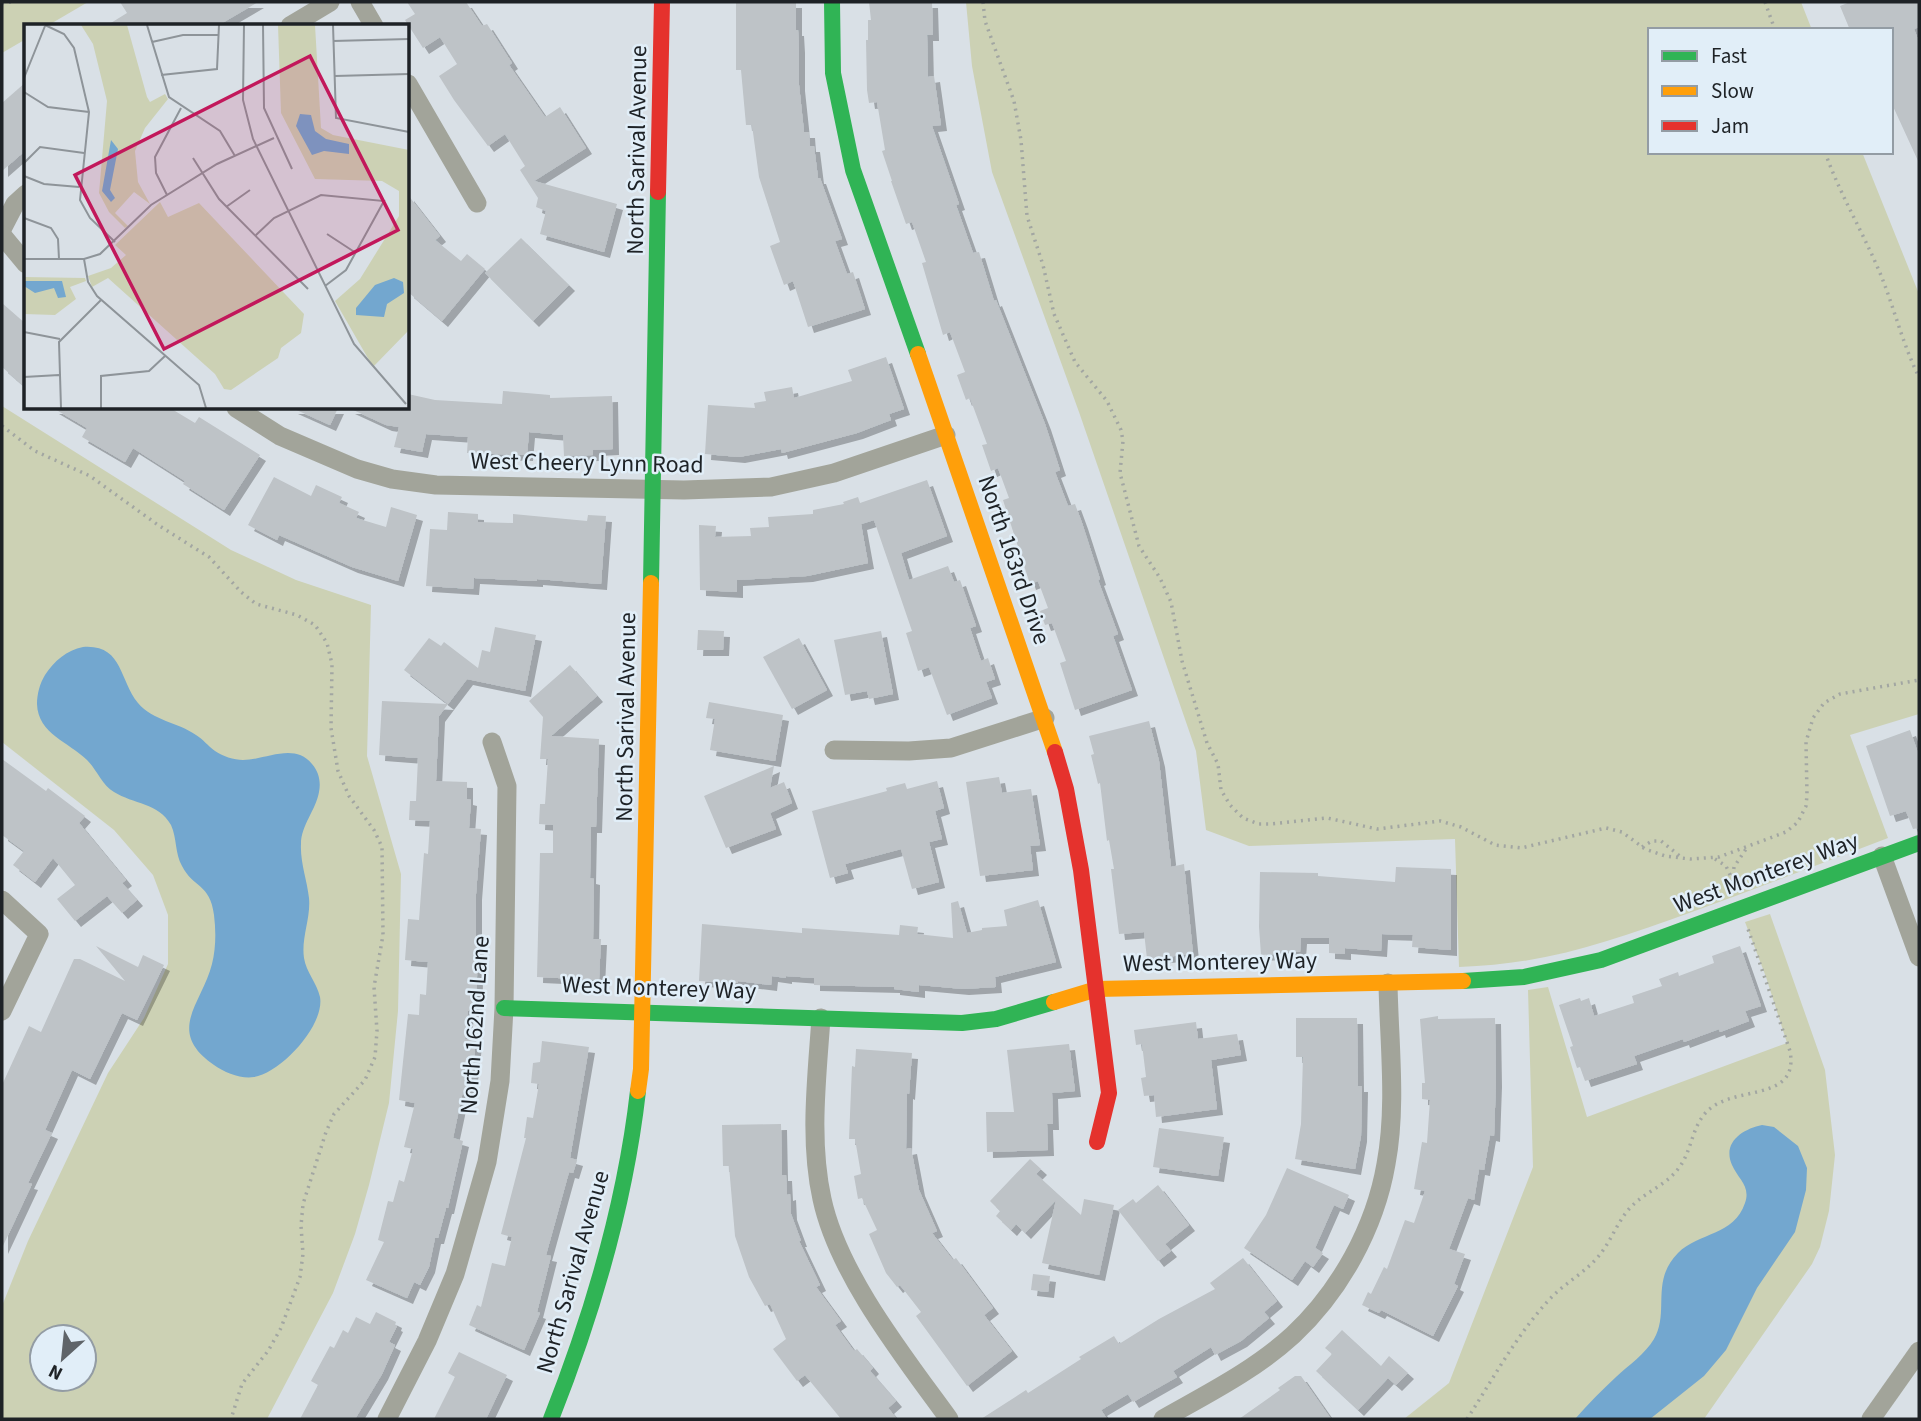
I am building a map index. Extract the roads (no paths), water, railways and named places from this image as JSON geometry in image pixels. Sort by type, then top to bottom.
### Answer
[{"type":"street","points":[[293,24],[330,2]]},
{"type":"street","points":[[360,2],[373,24]]},
{"type":"street","name":"North Sarival Avenue","points":[[551,1419],[579,1352],[615,1224],[638,1111],[644,1011],[662,2]]},
{"type":"street","name":"North 163rd Drive","points":[[832,2],[833,73],[853,170],[1045,718],[1066,789],[1081,870],[1109,1093],[1097,1142]]},
{"type":"street","points":[[410,87],[477,203]]},
{"type":"street","points":[[2,229],[15,204],[24,196]]},
{"type":"street","points":[[2,235],[24,262]]},
{"type":"street","name":"West Cheery Lynn Road","points":[[239,410],[279,436],[357,469],[404,481],[436,485],[652,489],[771,487],[805,481],[946,435]]},
{"type":"street","points":[[834,750],[909,751],[951,748],[1045,718]]},
{"type":"street","name":"North 162nd Lane","points":[[387,1419],[436,1320],[469,1232],[487,1162],[500,1081],[508,786],[492,742]]},
{"type":"street","name":"West Monterey Way","points":[[504,1008],[962,1023],[996,1019],[1097,989],[1497,979],[1553,972],[1601,960],[1919,843]]},
{"type":"street","points":[[1882,856],[1919,957]]},
{"type":"street","points":[[2,900],[39,933],[2,1011]]},
{"type":"street","points":[[1163,1419],[1234,1378],[1292,1336],[1342,1275],[1362,1240],[1380,1191],[1390,1137],[1388,983]]},
{"type":"street","points":[[821,1018],[815,1129],[822,1199],[844,1259],[858,1287],[908,1364],[949,1419]]},
{"type":"street","points":[[1871,1419],[1919,1351]]},
{"type":"water","points":[[83,647],[106,651],[113,657],[132,694],[144,709],[189,731],[218,753],[243,760],[297,754],[312,764],[318,774],[319,792],[303,830],[301,851],[309,906],[304,958],[319,992],[320,1008],[316,1021],[299,1046],[265,1074],[249,1077],[228,1073],[199,1053],[192,1040],[189,1029],[191,1017],[213,958],[215,921],[209,897],[186,873],[180,861],[171,825],[160,812],[110,789],[87,760],[49,730],[39,714],[38,696],[45,675],[61,657]]},
{"type":"water","points":[[1762,1125],[1774,1127],[1798,1146],[1807,1168],[1806,1190],[1795,1232],[1757,1288],[1726,1350],[1704,1376],[1650,1419],[1575,1419],[1654,1339],[1661,1318],[1665,1274],[1678,1253],[1686,1246],[1725,1228],[1740,1214],[1746,1192],[1732,1165],[1730,1150],[1732,1143],[1742,1133]]}]
